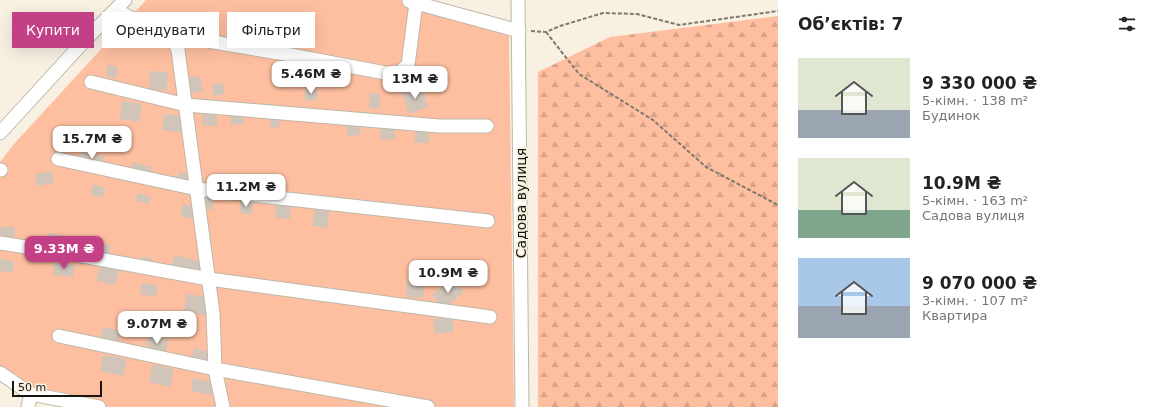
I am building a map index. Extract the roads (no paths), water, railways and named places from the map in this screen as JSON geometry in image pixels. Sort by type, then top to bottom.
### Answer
[{"type":"street","name":"Садова вулиця","points":[[518,0],[522,407]]},
{"type":"street","points":[[219,43],[396,75],[408,66],[413,1],[519,30]]},
{"type":"street","points":[[0,133],[86,39],[120,5]]},
{"type":"street","points":[[177,48],[209,279],[213,313],[215,368],[223,407]]},
{"type":"street","points":[[91,82],[186,104],[439,126],[487,126]]},
{"type":"street","points":[[58,159],[197,189],[488,221]]},
{"type":"street","points":[[0,243],[62,252],[209,279],[490,317]]},
{"type":"street","points":[[59,336],[215,368],[428,407]]},
{"type":"street","points":[[0,373],[29,401],[99,407]]}]
